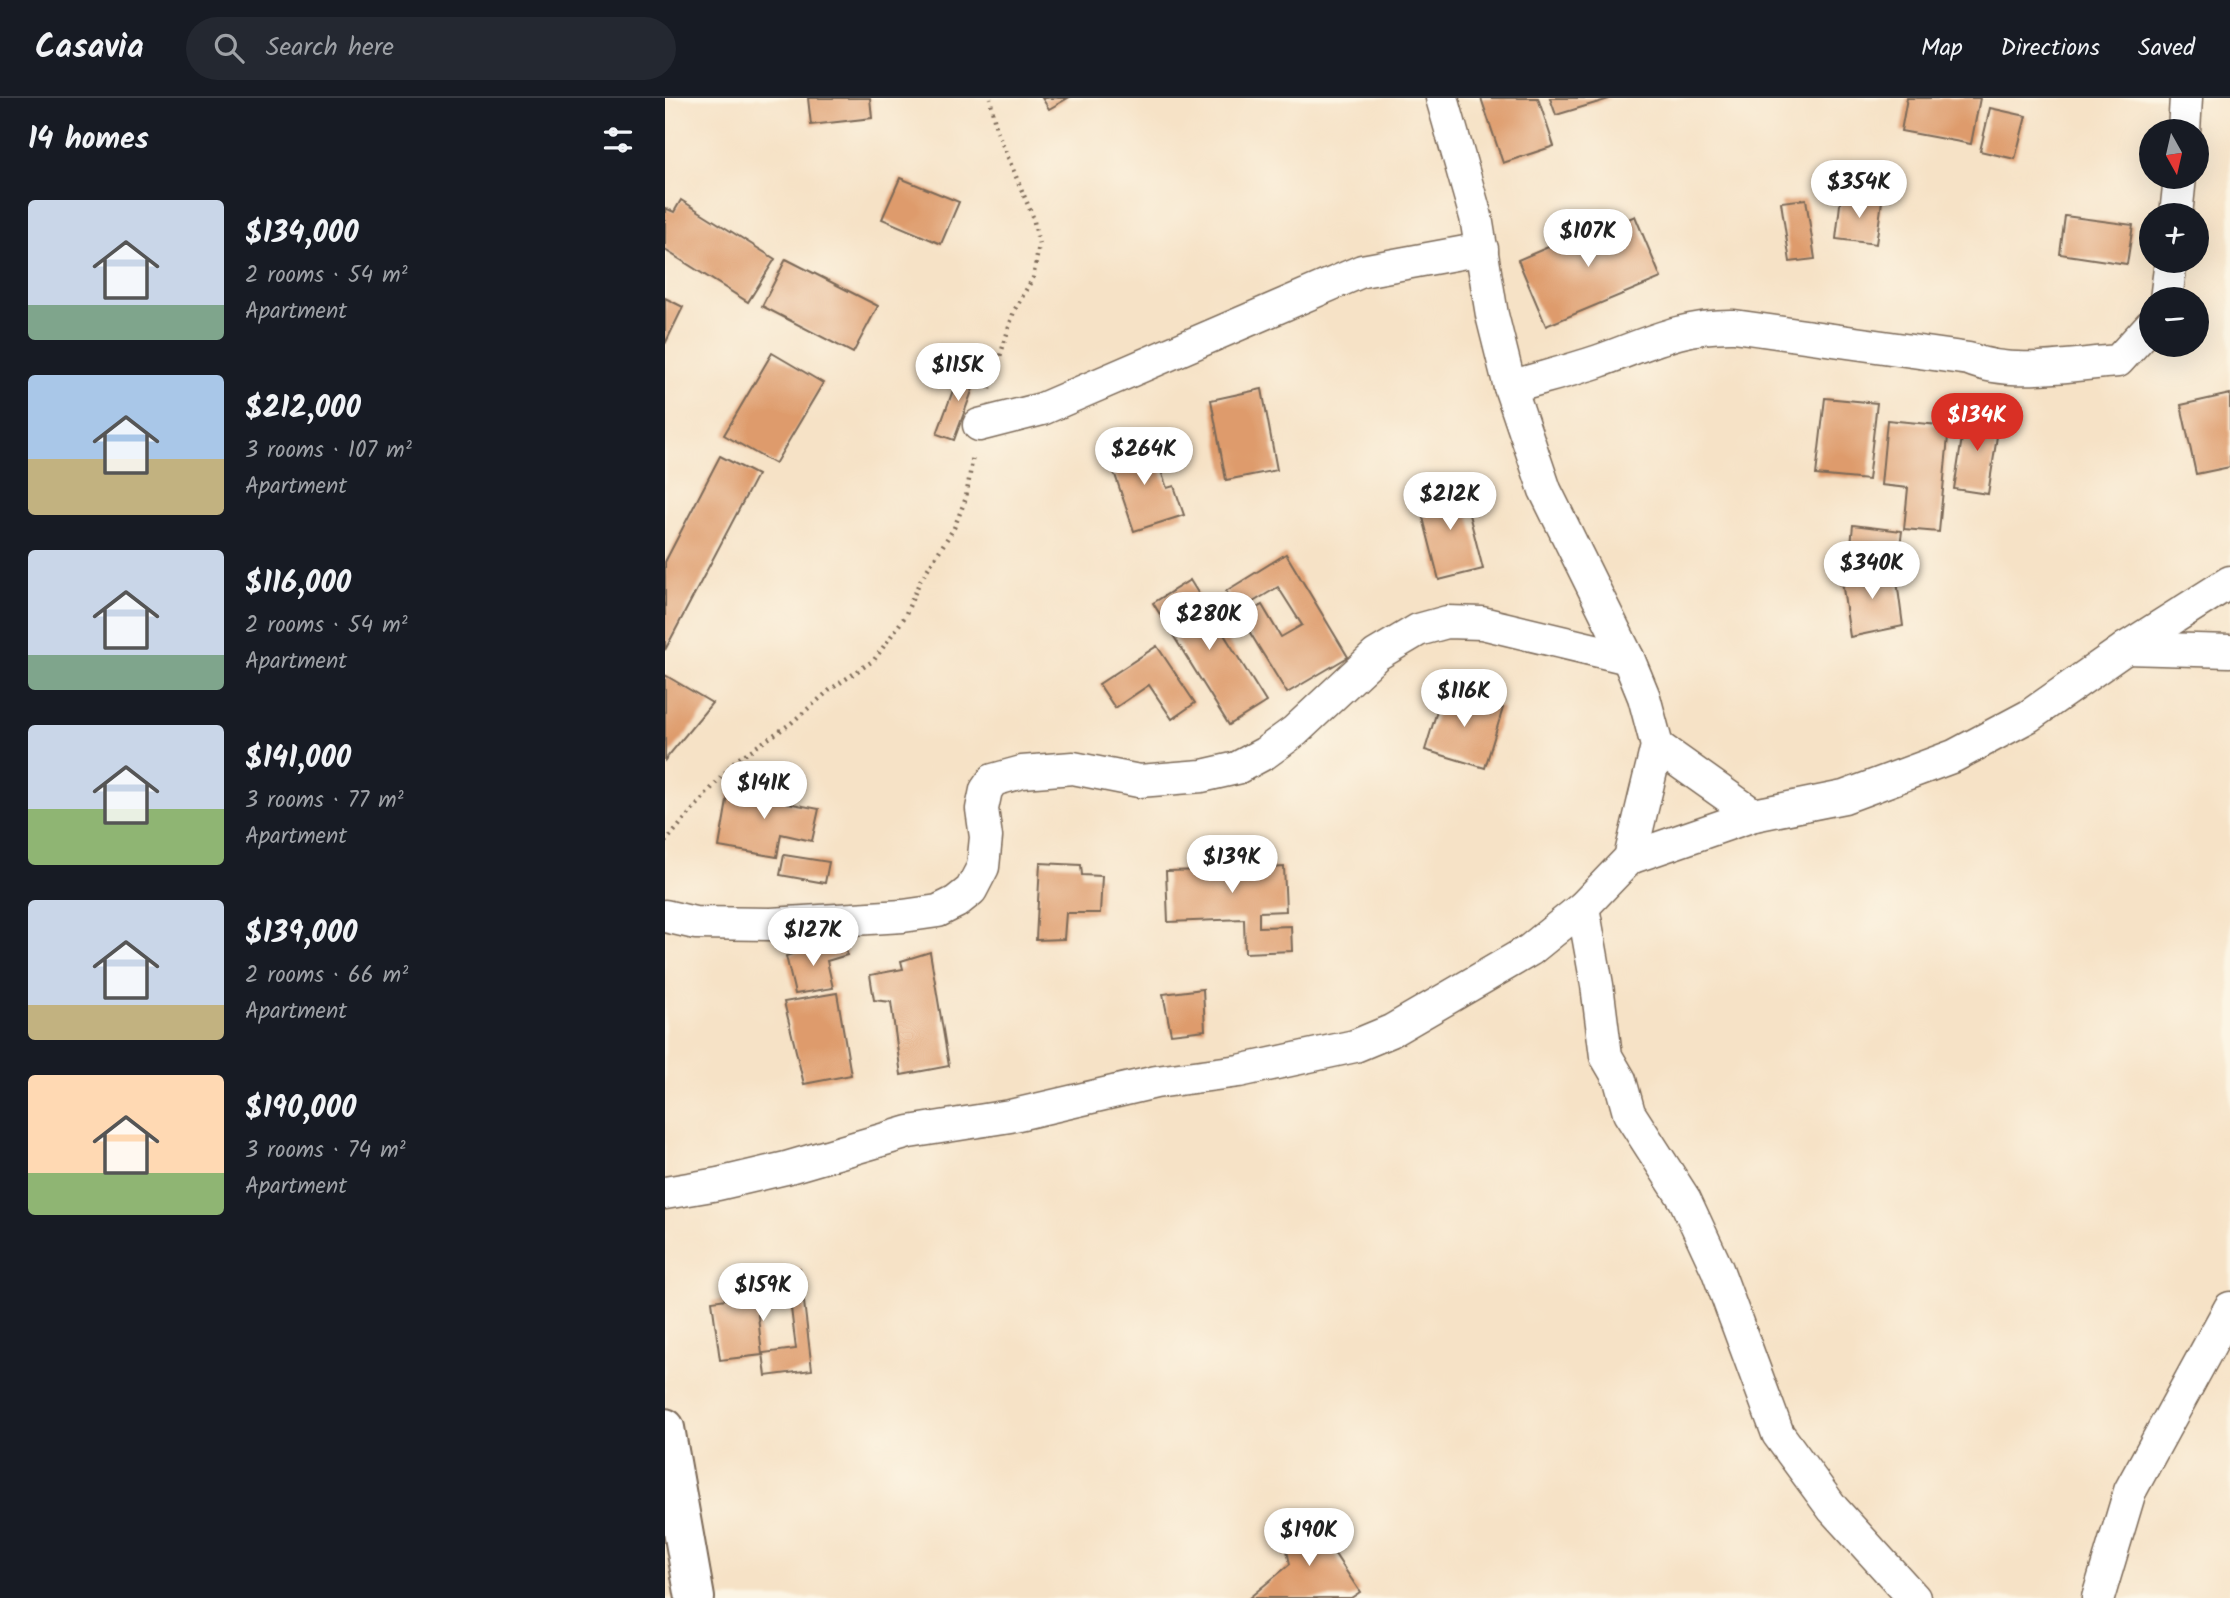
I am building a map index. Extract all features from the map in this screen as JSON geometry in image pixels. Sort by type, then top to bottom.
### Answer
[{"type":"street","points":[[1442,98],[1476,216],[1492,315],[1510,387],[1545,490],[1627,658],[1644,697],[1657,746],[1630,858]]},
{"type":"street","points":[[2185,119],[2186,98]]},
{"type":"street","points":[[979,425],[1042,409],[1362,271],[1482,249]]},
{"type":"street","points":[[1510,387],[1595,362],[1675,333],[1708,326],[1734,326],[1969,359],[1986,366],[2018,368],[2118,361],[2139,338]]},
{"type":"street","points":[[665,1193],[786,1168],[909,1132],[1010,1116],[1156,1082],[1239,1071],[1355,1046],[1391,1031],[1530,950],[1583,907],[1630,858],[1754,815],[1844,797],[1954,755],[2029,716],[2126,648],[2230,582]]},
{"type":"street","points":[[665,916],[695,923],[771,924],[903,916],[938,911],[971,890],[983,867],[986,837],[982,809],[986,790],[993,780],[1022,772],[1073,768],[1139,781],[1202,776],[1237,768],[1265,753],[1295,731],[1376,655],[1419,630],[1447,622],[1482,622],[1627,658]]},
{"type":"street","points":[[2126,648],[2230,651]]},
{"type":"street","points":[[1657,746],[1754,815]]},
{"type":"street","points":[[1583,907],[1606,1056],[1620,1080],[1629,1113],[1685,1200],[1706,1246],[1778,1434],[1833,1509],[1914,1598]]},
{"type":"street","points":[[2098,1598],[2130,1490],[2230,1308]]},
{"type":"street","points":[[665,1428],[695,1598]]},
{"type":"path","points":[[665,842],[734,761],[790,724],[831,689],[874,660],[904,618],[921,581],[954,528],[966,498],[979,425],[1014,311],[1033,278],[1039,245],[1033,217],[996,129],[991,98]]},
{"type":"building","points":[[808,98],[870,98],[872,118],[811,125]]},
{"type":"building","points":[[1042,98],[1068,98],[1049,109]]},
{"type":"building","points":[[1481,98],[1538,98],[1554,146],[1503,163]]},
{"type":"building","points":[[1550,98],[1609,98],[1609,99],[1556,115]]},
{"type":"building","points":[[1907,98],[1980,98],[1971,144],[1901,131]]},
{"type":"building","points":[[1990,108],[2026,116],[2015,159],[1980,151]]},
{"type":"building","points":[[900,178],[959,202],[941,244],[882,219]]},
{"type":"building","points":[[1841,196],[1882,201],[1876,244],[1836,239]]},
{"type":"building","points":[[1806,199],[1815,259],[1790,262],[1781,202]]},
{"type":"building","points":[[681,200],[775,259],[748,302],[665,250],[665,208],[674,212]]},
{"type":"building","points":[[1635,216],[1661,278],[1546,326],[1518,260],[1560,242],[1559,230],[1587,227],[1594,234]]},
{"type":"building","points":[[2065,216],[2133,225],[2127,264],[2060,254]]},
{"type":"building","points":[[786,259],[878,306],[853,353],[762,306]]},
{"type":"building","points":[[665,298],[683,307],[665,344]]},
{"type":"building","points":[[772,353],[823,383],[775,464],[724,435]]},
{"type":"building","points":[[962,366],[979,372],[954,440],[937,434]]},
{"type":"building","points":[[1262,389],[1277,470],[1226,480],[1211,400]]},
{"type":"building","points":[[2230,394],[2230,467],[2196,474],[2181,405]]},
{"type":"building","points":[[1825,398],[1877,403],[1868,480],[1816,475]]},
{"type":"building","points":[[1966,412],[2000,417],[1988,494],[1954,489]]},
{"type":"building","points":[[1887,420],[1949,426],[1939,532],[1904,529],[1908,488],[1881,485]]},
{"type":"building","points":[[1150,440],[1167,488],[1174,486],[1184,515],[1134,531],[1108,454]]},
{"type":"building","points":[[720,456],[757,475],[665,650],[665,562]]},
{"type":"building","points":[[1461,483],[1483,569],[1439,580],[1417,494]]},
{"type":"building","points":[[1853,525],[1902,531],[1898,561],[1850,555]]},
{"type":"building","points":[[1286,554],[1348,657],[1287,693],[1241,618],[1262,605],[1281,637],[1302,625],[1278,587],[1238,611],[1226,591]]},
{"type":"building","points":[[1895,566],[1903,626],[1850,637],[1841,574]]},
{"type":"building","points":[[1190,580],[1266,702],[1229,725],[1153,603]]},
{"type":"building","points":[[1157,646],[1195,703],[1172,719],[1149,685],[1115,708],[1099,684]]},
{"type":"building","points":[[665,675],[712,703],[665,760]]},
{"type":"building","points":[[1443,691],[1503,708],[1485,768],[1425,750]]},
{"type":"building","points":[[730,784],[789,795],[787,803],[819,809],[812,841],[781,834],[777,857],[719,847]]},
{"type":"building","points":[[1252,841],[1253,869],[1284,867],[1286,911],[1259,912],[1259,927],[1291,926],[1292,951],[1245,953],[1244,919],[1168,922],[1166,871],[1210,870],[1209,842]]},
{"type":"building","points":[[784,855],[829,862],[825,883],[780,875]]},
{"type":"building","points":[[1040,863],[1081,865],[1082,875],[1102,876],[1100,913],[1066,913],[1064,939],[1036,940]]},
{"type":"building","points":[[844,942],[847,955],[827,961],[833,988],[795,994],[786,956],[823,944],[824,949]]},
{"type":"building","points":[[930,952],[949,1066],[901,1075],[891,1002],[874,1000],[870,975],[903,969],[901,961]]},
{"type":"building","points":[[1203,989],[1205,1030],[1171,1034],[1163,994]]},
{"type":"building","points":[[837,993],[851,1075],[804,1084],[784,1002]]},
{"type":"building","points":[[800,1268],[812,1370],[766,1376],[763,1353],[796,1349],[789,1292],[756,1296],[762,1355],[720,1360],[712,1301],[748,1296],[746,1275]]},
{"type":"building","points":[[1309,1515],[1360,1592],[1351,1598],[1249,1598],[1290,1564],[1283,1532]]}]
